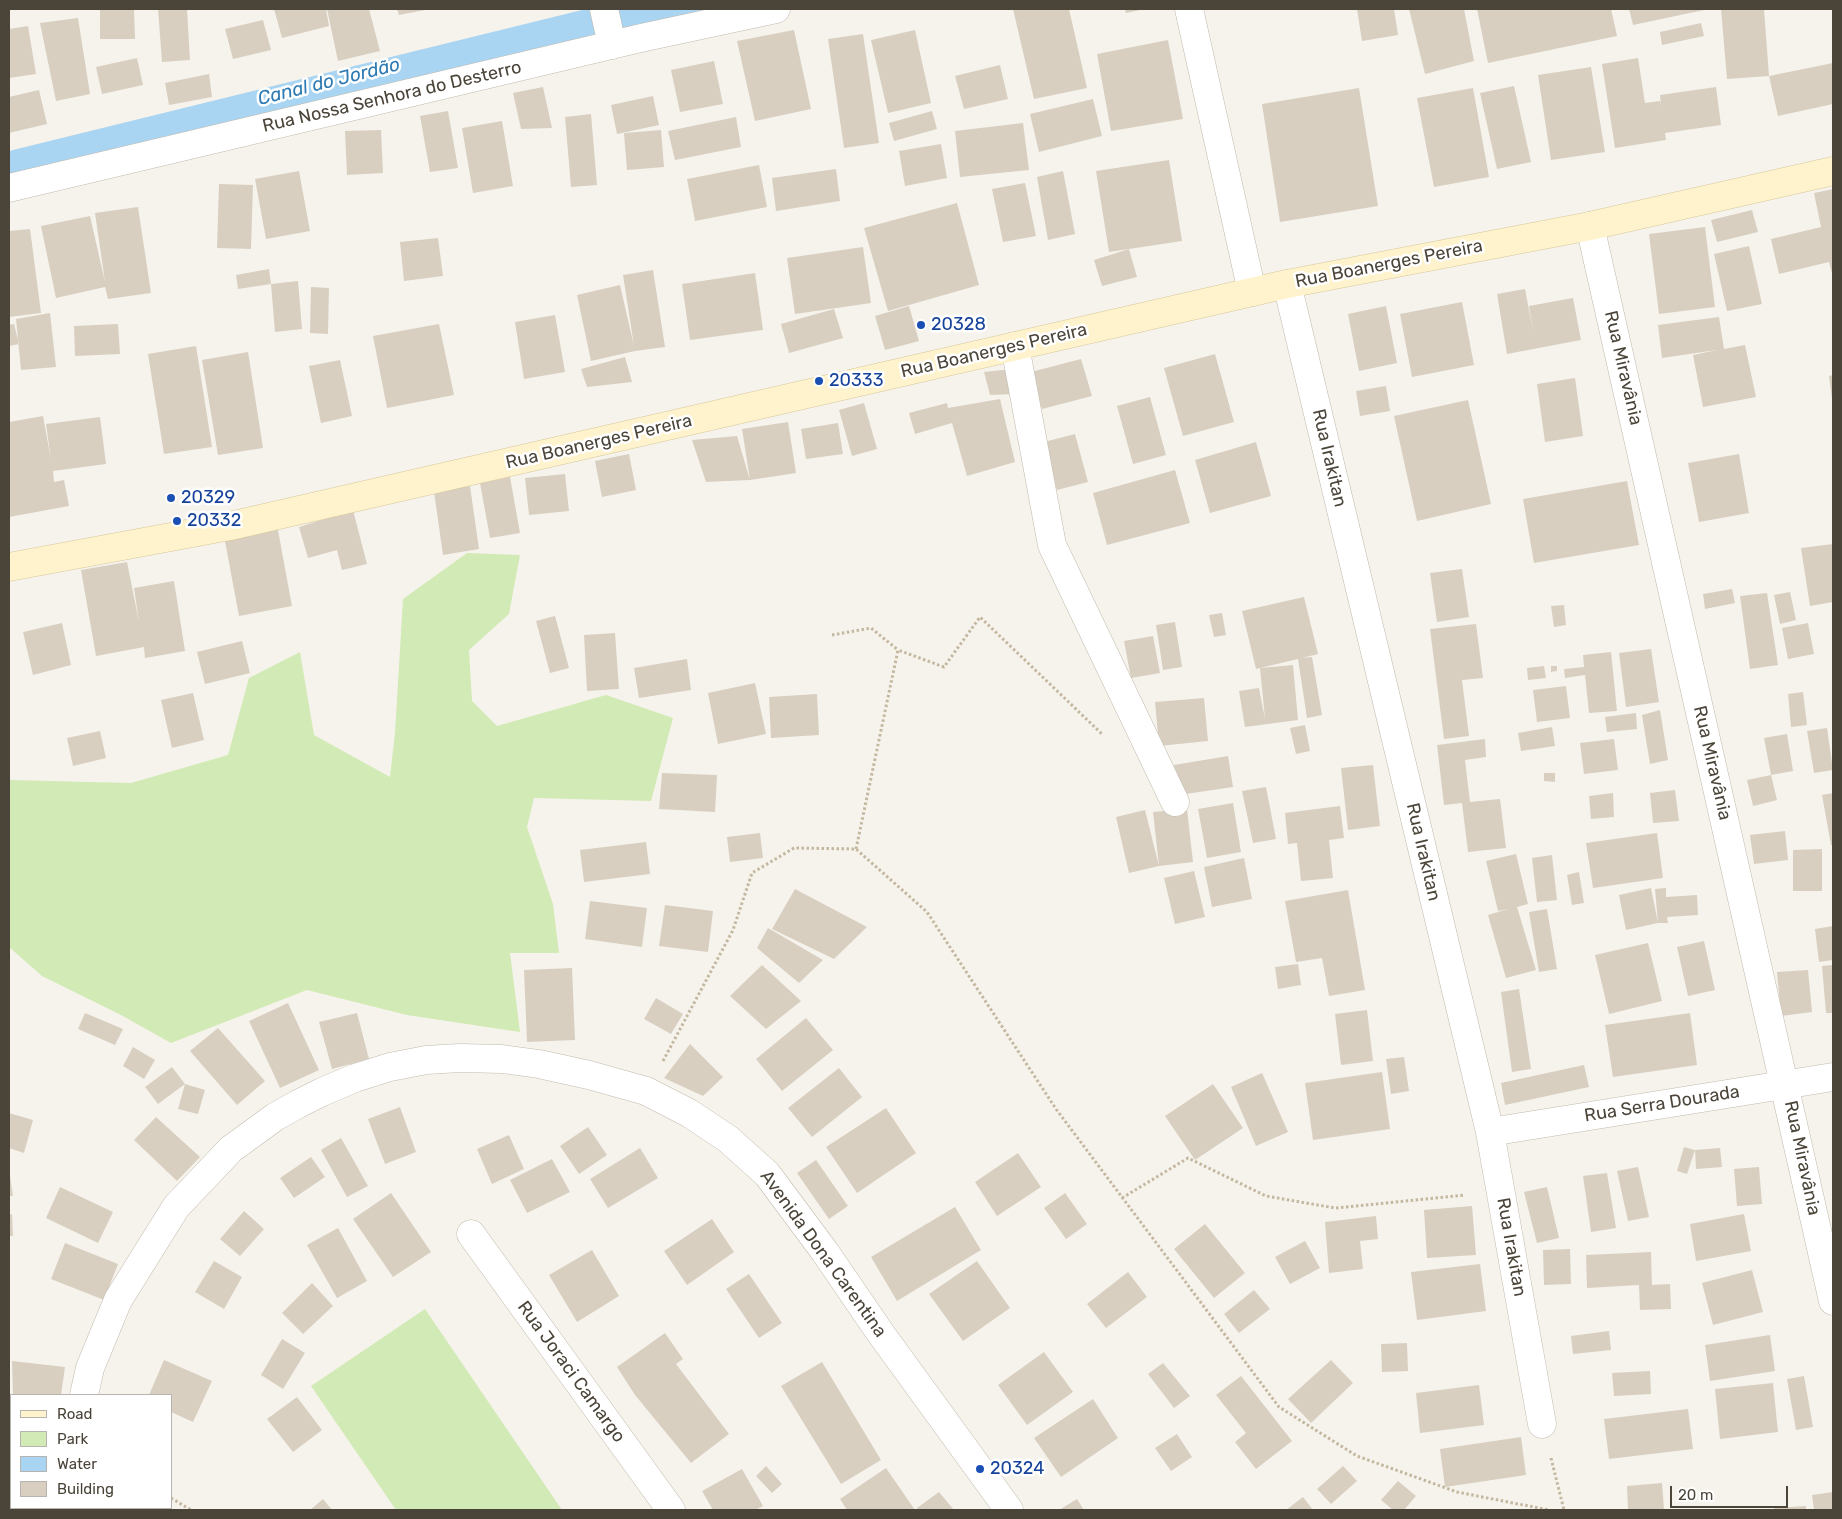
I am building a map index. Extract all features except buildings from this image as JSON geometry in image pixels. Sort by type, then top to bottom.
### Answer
[{"type":"main road","name":"Rua Boanerges Pereira","points":[[9,567],[230,526],[1287,284],[1590,226],[1833,171]]},
{"type":"street","points":[[604,9],[612,42]]},
{"type":"street","name":"Rua Nossa Senhora do Desterro","points":[[9,188],[612,42],[776,9]]},
{"type":"street","points":[[1188,9],[1252,292]]},
{"type":"street","name":"Rua Miravânia","points":[[1590,226],[1833,1301]]},
{"type":"street","name":"Rua Irakitan","points":[[1287,284],[1490,1132],[1542,1424]]},
{"type":"street","points":[[1015,346],[1052,545],[1175,802]]},
{"type":"street","name":"Avenida Dona Carentina","points":[[84,1394],[90,1368],[118,1300],[176,1207],[231,1149],[275,1117],[298,1104],[355,1078],[426,1060],[460,1058],[502,1059],[589,1074],[646,1091],[689,1113],[728,1139],[767,1174],[1009,1510]]},
{"type":"street","name":"Rua Serra Dourada","points":[[1490,1132],[1833,1077]]},
{"type":"street","name":"Rua Joraci Camargo","points":[[471,1234],[666,1509]]},
{"type":"path","points":[[832,635],[872,628],[898,650],[944,667],[980,617],[1115,746],[1142,734]]},
{"type":"path","points":[[856,850],[898,650]]},
{"type":"path","points":[[646,1091],[733,930],[752,873],[794,848],[856,850],[927,912],[1056,1109],[1279,1408],[1357,1456],[1457,1492],[1549,1510]]},
{"type":"path","points":[[1122,1198],[1188,1158],[1266,1196],[1335,1208],[1501,1191]]},
{"type":"path","points":[[1542,1424],[1564,1510]]},
{"type":"path","points":[[172,1499],[191,1510]]},
{"type":"green space","points":[[467,553],[520,555],[509,614],[469,650],[472,701],[497,726],[606,695],[673,718],[651,801],[534,798],[527,827],[553,904],[559,953],[510,953],[520,1032],[407,1015],[307,990],[171,1043],[121,1015],[42,976],[9,947],[9,780],[131,783],[228,755],[249,678],[300,652],[314,735],[390,777],[395,733],[403,599]]},
{"type":"green space","points":[[425,1309],[562,1510],[396,1510],[311,1386]]},
{"type":"water","name":"Canal do Jordão","points":[[586,9],[738,9],[9,175],[9,151]]},
{"type":"place","name":"20328","points":[[921,325]]},
{"type":"place","name":"20333","points":[[819,381]]},
{"type":"place","name":"20329","points":[[171,498]]},
{"type":"place","name":"20332","points":[[177,521]]},
{"type":"place","name":"20324","points":[[980,1469]]}]
